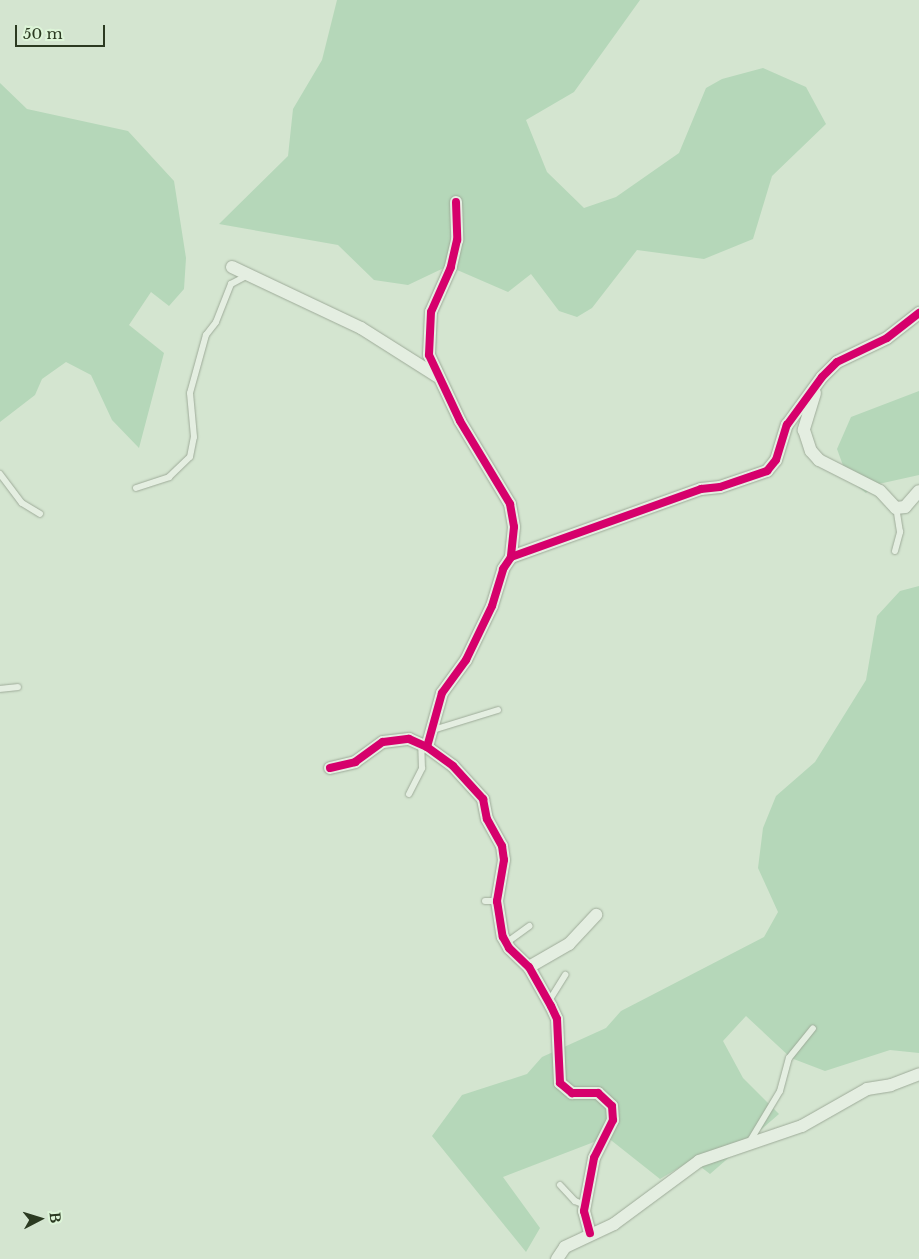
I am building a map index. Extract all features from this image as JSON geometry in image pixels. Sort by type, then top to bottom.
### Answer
[{"type":"street","points":[[424,745],[432,730],[442,693],[466,660],[492,606],[503,569],[511,558],[514,527],[510,504],[460,421],[429,356],[431,312],[451,268],[457,240],[456,202]]},
{"type":"street","points":[[232,267],[361,328],[438,376]]},
{"type":"street","points":[[511,558],[701,489],[720,487],[767,471],[776,460],[787,425],[822,377],[838,362],[887,338],[919,313]]},
{"type":"street","points":[[822,377],[804,430],[811,451],[819,460],[880,491],[896,508],[905,507],[919,492]]},
{"type":"street","points":[[330,768],[355,762],[392,740],[409,739],[424,745],[453,766],[483,799],[487,819],[502,846],[504,860],[491,901],[506,943],[528,967],[549,1001],[557,1019],[560,1083],[572,1093],[598,1093],[612,1106],[613,1120],[594,1158],[585,1205],[586,1222],[590,1233]]},
{"type":"street","points":[[528,967],[569,944],[596,915]]},
{"type":"street","points":[[557,1259],[565,1247],[590,1233],[614,1224],[699,1161],[802,1126],[867,1088],[891,1085],[919,1074]]},
{"type":"lane","points":[[136,488],[169,477],[190,457],[194,437],[189,400],[206,335],[216,322],[231,284],[248,275]]},
{"type":"lane","points":[[0,474],[22,503],[40,514]]},
{"type":"lane","points":[[895,551],[900,532],[896,508]]},
{"type":"lane","points":[[0,689],[18,687]]},
{"type":"lane","points":[[432,730],[498,710]]},
{"type":"lane","points":[[408,794],[422,768],[424,745]]},
{"type":"lane","points":[[506,943],[529,926]]},
{"type":"lane","points":[[549,1001],[565,974]]},
{"type":"lane","points":[[749,1144],[780,1091],[789,1058],[814,1028]]},
{"type":"lane","points":[[560,1185],[575,1202],[585,1205]]},
{"type":"green space","points":[[337,0],[640,0],[574,92],[526,120],[547,172],[584,208],[616,197],[679,153],[706,88],[722,79],[763,68],[806,87],[826,124],[772,176],[753,239],[704,259],[637,250],[592,308],[577,317],[559,311],[531,274],[508,292],[448,266],[408,285],[374,280],[338,245],[219,224],[288,156],[293,109],[322,60]]},
{"type":"green space","points":[[0,83],[27,109],[128,131],[174,181],[186,258],[184,289],[169,306],[151,292],[129,325],[164,353],[139,448],[112,420],[91,375],[66,362],[42,379],[35,395],[0,422]]},
{"type":"green space","points":[[919,391],[919,475],[874,485],[866,493],[848,479],[837,449],[851,417]]},
{"type":"green space","points":[[919,586],[919,1053],[890,1050],[825,1071],[791,1058],[746,1016],[723,1041],[743,1078],[779,1114],[710,1174],[692,1160],[660,1179],[607,1137],[503,1177],[540,1228],[526,1252],[432,1136],[462,1095],[527,1074],[542,1057],[606,1028],[621,1011],[764,937],[778,912],[758,868],[763,828],[776,796],[815,762],[866,680],[877,616],[900,591]]},
{"type":"cycle path","points":[[456,202],[457,240],[451,267],[431,312],[429,355],[460,421],[510,504],[514,527],[511,557]]},
{"type":"cycle path","points":[[427,747],[442,693],[466,660],[492,606],[503,569],[511,557],[701,489],[720,487],[767,471],[776,460],[787,425],[822,377],[837,362],[887,338],[919,313]]},
{"type":"cycle path","points":[[330,768],[355,762],[383,742],[409,739],[427,747],[453,766],[483,799],[487,819],[502,846],[504,860],[497,901],[503,937],[509,948],[529,967],[557,1019],[560,1083],[572,1093],[598,1093],[612,1106],[613,1120],[594,1158],[584,1211],[590,1233]]}]
